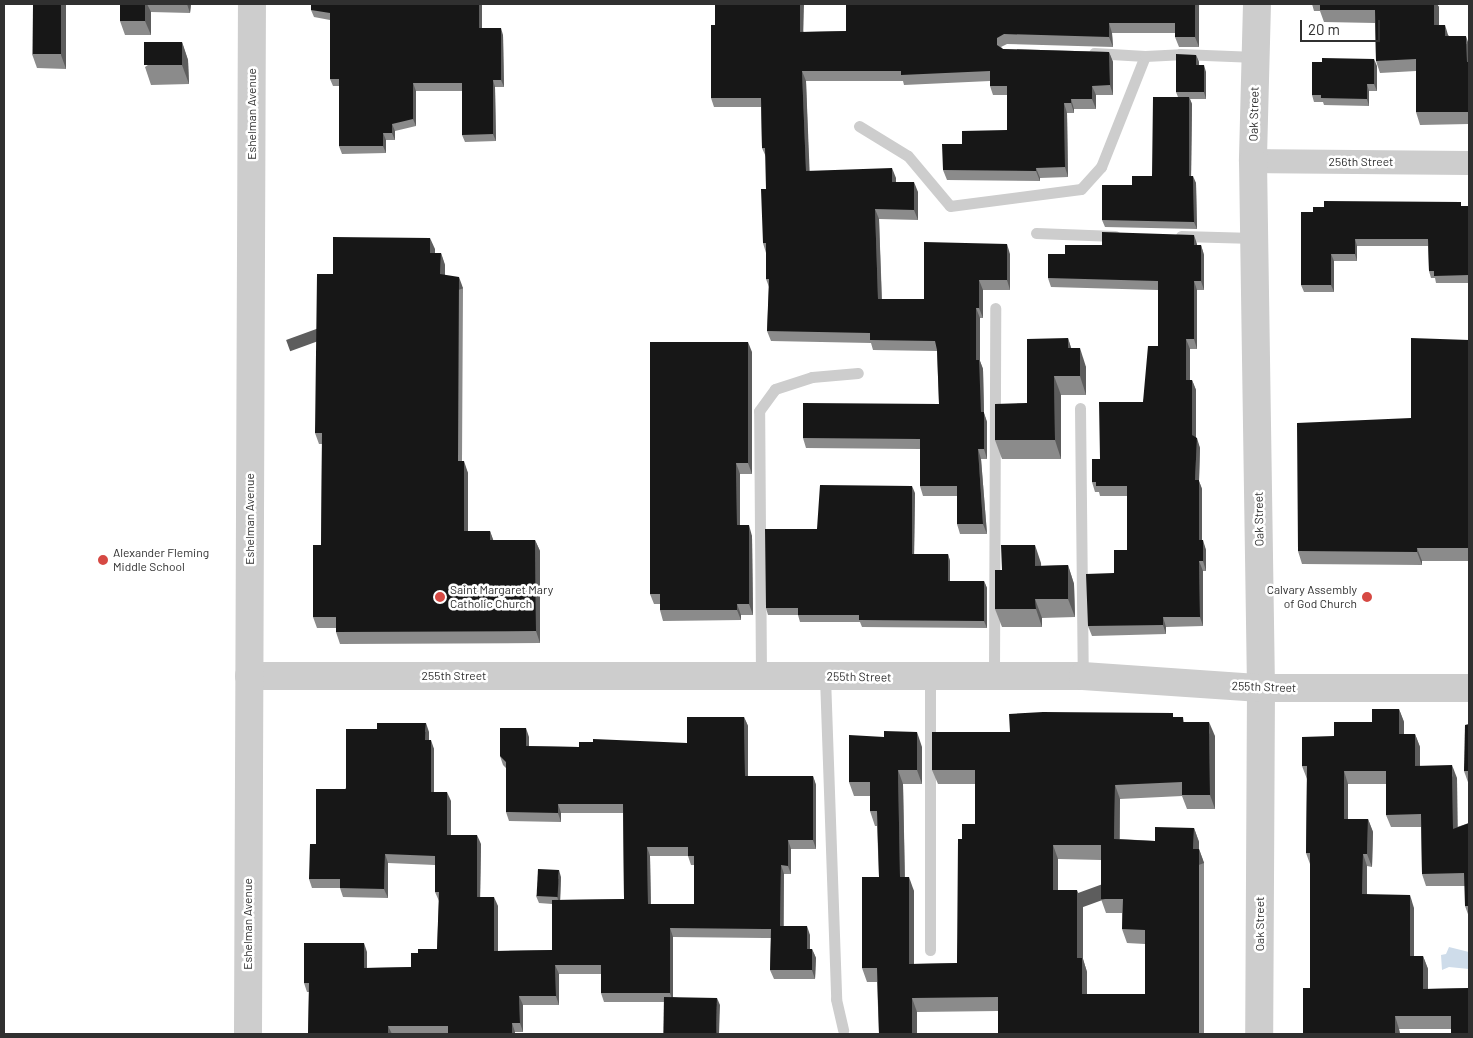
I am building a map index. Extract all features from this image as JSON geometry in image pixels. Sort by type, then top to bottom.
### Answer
[{"type":"street","name":"Eshelman Avenue","points":[[248,1034],[252,4]]},
{"type":"street","name":"Oak Street","points":[[1257,4],[1253,161],[1261,688],[1259,1034]]},
{"type":"street","name":"256th Street","points":[[1253,161],[1469,163]]},
{"type":"street","name":"255th Street","points":[[249,676],[761,676],[930,678],[1083,676],[1261,688],[1469,688]]},
{"type":"lane","points":[[1081,53],[1145,56],[1180,54],[1256,57]]},
{"type":"lane","points":[[859,126],[908,156],[950,206],[1081,189],[1101,167],[1145,56]]},
{"type":"lane","points":[[1036,233],[1130,236]]},
{"type":"lane","points":[[1167,236],[1254,238]]},
{"type":"lane","points":[[994,678],[995,308]]},
{"type":"lane","points":[[761,676],[759,411],[775,390],[812,377],[858,374]]},
{"type":"lane","points":[[1080,408],[1083,676]]},
{"type":"lane","points":[[825,677],[836,999],[843,1030]]},
{"type":"lane","points":[[930,678],[930,950]]},
{"type":"water","points":[[1449,947],[1469,952],[1469,969],[1449,967],[1442,970],[1441,955],[1446,954]]},
{"type":"building","points":[[33,4],[61,4],[61,54],[33,54]]},
{"type":"building","points":[[120,4],[145,4],[145,21],[120,21]]},
{"type":"building","points":[[311,4],[479,4],[479,28],[501,28],[501,80],[493,80],[493,134],[462,135],[462,83],[413,83],[413,119],[392,124],[392,133],[383,133],[383,146],[339,146],[339,79],[330,79],[330,13],[311,10]]},
{"type":"building","points":[[800,4],[800,32],[846,31],[846,4],[1195,4],[1195,37],[1175,37],[1175,23],[1109,23],[1109,37],[1004,34],[997,38],[997,45],[1003,49],[1109,52],[1110,85],[1092,86],[1092,99],[1071,99],[1071,103],[1064,103],[1065,167],[1036,168],[1036,171],[943,170],[942,144],[962,144],[962,131],[1007,130],[1007,86],[990,86],[990,71],[901,75],[901,71],[802,71],[806,171],[892,168],[892,182],[914,182],[914,210],[875,209],[878,299],[924,299],[924,242],[1007,244],[1007,280],[979,280],[979,308],[976,308],[976,360],[979,360],[981,412],[984,412],[984,449],[978,449],[983,524],[957,524],[957,486],[920,486],[920,439],[803,438],[803,403],[939,404],[937,350],[935,341],[870,340],[870,333],[767,331],[769,279],[766,279],[766,243],[763,243],[761,189],[766,189],[765,148],[762,148],[761,98],[711,98],[711,25],[715,25],[715,5]]},
{"type":"building","points":[[1320,4],[1434,4],[1434,25],[1445,25],[1445,36],[1466,36],[1467,62],[1469,62],[1469,112],[1416,112],[1416,59],[1376,61],[1375,10],[1320,10]]},
{"type":"building","points":[[144,42],[182,42],[182,65],[144,65]]},
{"type":"building","points":[[1176,54],[1196,55],[1196,65],[1204,65],[1204,92],[1176,92]]},
{"type":"building","points":[[1322,58],[1374,59],[1374,84],[1367,84],[1367,99],[1321,98],[1321,95],[1312,95],[1312,62],[1322,62]]},
{"type":"building","points":[[1153,97],[1189,97],[1189,176],[1193,176],[1194,222],[1102,220],[1102,185],[1132,185],[1132,176],[1152,176]]},
{"type":"building","points":[[1324,201],[1461,202],[1461,206],[1469,206],[1469,275],[1434,276],[1434,271],[1429,271],[1428,239],[1355,239],[1355,254],[1331,254],[1331,285],[1301,285],[1301,212],[1313,212],[1313,207],[1324,207]]},
{"type":"building","points":[[1102,232],[1194,235],[1194,245],[1201,245],[1201,281],[1194,281],[1194,339],[1186,339],[1186,380],[1192,380],[1192,435],[1197,438],[1195,480],[1199,480],[1199,540],[1203,540],[1203,561],[1199,561],[1200,617],[1163,617],[1163,625],[1088,626],[1086,574],[1114,573],[1114,550],[1127,550],[1127,486],[1096,486],[1096,482],[1092,482],[1092,459],[1100,459],[1099,402],[1143,402],[1148,346],[1158,346],[1158,281],[1048,278],[1048,254],[1065,254],[1065,245],[1102,245]]},
{"type":"building","points":[[333,237],[430,238],[430,253],[441,253],[440,274],[459,277],[458,461],[464,461],[464,531],[490,531],[490,540],[535,540],[536,631],[336,632],[336,617],[313,617],[313,545],[321,545],[322,433],[315,433],[317,274],[333,274]]},
{"type":"building","points":[[1068,338],[1068,348],[1080,348],[1080,376],[1054,376],[1055,440],[995,440],[995,404],[1027,403],[1027,339]]},
{"type":"building","points":[[1411,338],[1469,340],[1469,548],[1417,548],[1417,552],[1298,551],[1297,423],[1411,418]]},
{"type":"building","points":[[650,342],[748,342],[748,463],[736,463],[737,525],[749,525],[749,604],[737,604],[737,610],[660,610],[660,594],[650,594]]},
{"type":"building","points":[[820,485],[912,486],[912,554],[948,554],[948,581],[984,581],[984,621],[859,620],[859,615],[798,615],[798,608],[766,608],[765,529],[817,529]]},
{"type":"building","points":[[1001,545],[1035,545],[1035,566],[1068,565],[1068,599],[1035,599],[1036,609],[995,609],[995,570],[1002,570]]},
{"type":"building","points":[[1372,709],[1399,709],[1399,734],[1415,734],[1415,766],[1452,765],[1453,829],[1469,823],[1469,906],[1465,906],[1464,873],[1422,874],[1421,814],[1386,815],[1386,771],[1344,771],[1344,819],[1368,819],[1367,854],[1363,854],[1362,894],[1410,895],[1410,956],[1423,956],[1423,989],[1469,988],[1469,1034],[1451,1034],[1451,1016],[1395,1016],[1395,1034],[1303,1034],[1303,988],[1310,988],[1310,853],[1306,853],[1307,766],[1302,766],[1302,737],[1334,736],[1334,722],[1372,722]]},
{"type":"building","points":[[1043,712],[1173,713],[1173,717],[1183,717],[1183,722],[1209,722],[1210,795],[1182,795],[1182,782],[1115,785],[1114,839],[1155,841],[1155,827],[1194,828],[1193,849],[1199,849],[1199,1034],[998,1034],[998,997],[912,998],[912,1034],[879,1034],[877,968],[862,968],[862,877],[879,877],[877,811],[870,811],[870,782],[849,782],[849,735],[884,737],[884,731],[917,732],[917,770],[898,770],[900,877],[909,877],[909,964],[957,963],[958,839],[962,839],[962,824],[975,824],[975,770],[932,770],[932,732],[1010,732],[1009,714]],"holes":[[[1053,845],[1101,845],[1101,899],[1123,899],[1122,929],[1145,930],[1145,994],[1082,994],[1082,958],[1077,958],[1077,890],[1053,890]]]},
{"type":"building","points":[[687,717],[744,717],[745,776],[813,776],[813,840],[788,840],[788,866],[781,865],[780,926],[807,926],[807,949],[812,949],[812,970],[770,970],[771,929],[670,928],[670,993],[601,993],[601,965],[555,965],[556,996],[519,996],[520,1023],[512,1023],[512,1034],[448,1034],[448,1026],[388,1026],[388,1034],[308,1034],[309,983],[304,983],[304,943],[364,943],[364,968],[411,967],[411,953],[418,953],[418,949],[437,949],[439,892],[435,892],[435,856],[385,854],[384,889],[340,888],[340,879],[309,879],[310,844],[316,844],[316,789],[346,789],[346,729],[377,729],[377,723],[426,723],[425,740],[431,740],[431,792],[447,792],[447,835],[477,835],[477,897],[494,897],[494,951],[552,950],[552,900],[624,899],[623,804],[558,804],[558,813],[506,812],[506,762],[500,756],[500,728],[526,728],[526,746],[579,747],[579,742],[593,742],[593,739],[687,743]],"holes":[[[647,847],[688,847],[688,856],[694,856],[694,904],[648,904]]]},
{"type":"building","points":[[1469,724],[1469,771],[1464,771],[1465,725]]},
{"type":"building","points":[[538,869],[559,870],[558,897],[537,896]]},
{"type":"building","points":[[664,997],[717,998],[716,1034],[663,1034]]},
{"type":"place","name":"Alexander Fleming Middle School","points":[[103,560]]},
{"type":"place","name":"Saint Margaret Mary Catholic Church","points":[[440,597]]},
{"type":"place","name":"Calvary Assembly of God Church","points":[[1367,597]]}]
